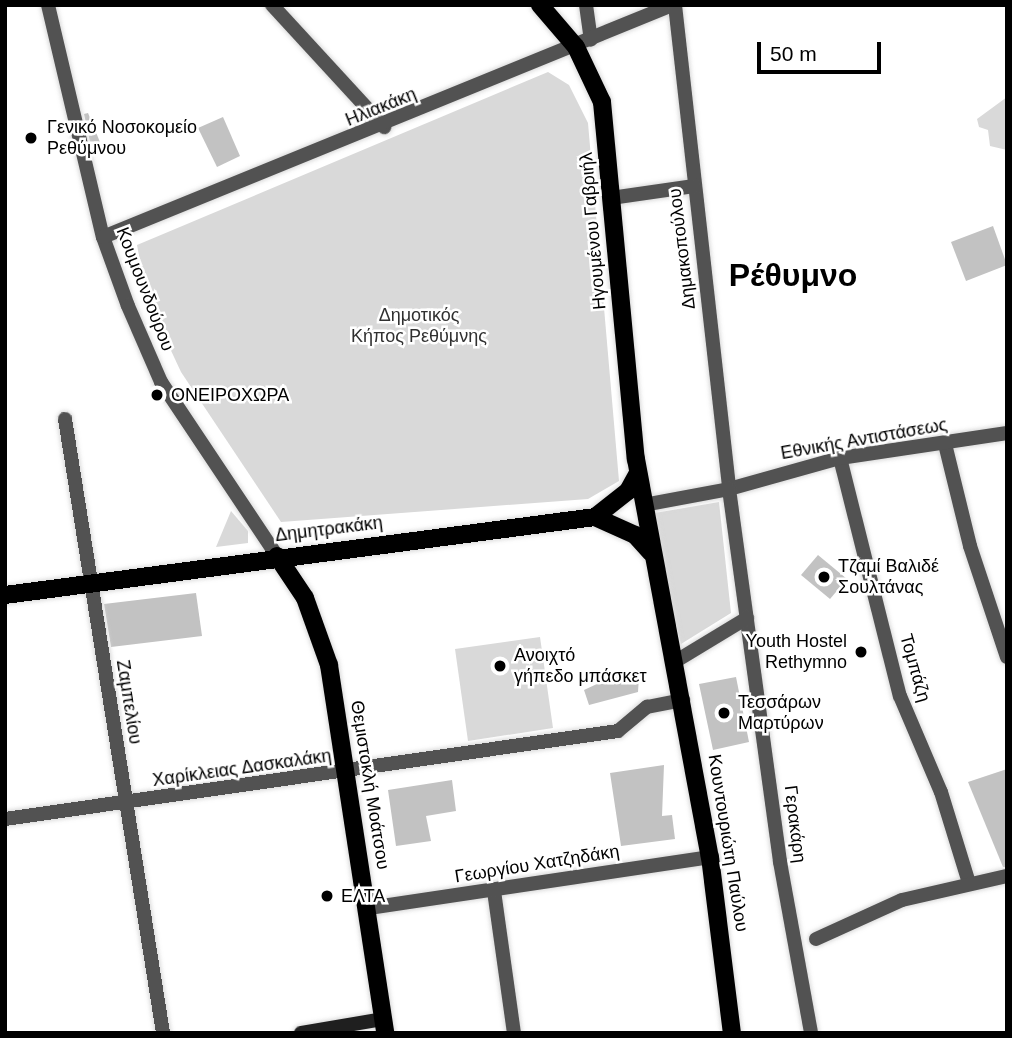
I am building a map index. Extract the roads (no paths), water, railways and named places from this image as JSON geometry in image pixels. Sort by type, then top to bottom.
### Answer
[{"type":"main road","name":"Ηγουμένου Γαβριήλ","points":[[540,5],[583,43],[602,102],[638,473]]},
{"type":"main road","points":[[638,473],[651,553],[676,661]]},
{"type":"main road","points":[[638,473],[628,491],[595,517],[635,535],[651,553]]},
{"type":"main road","name":"Δημητρακάκη","points":[[5,595],[91,585],[277,556],[595,517]]},
{"type":"main road","name":"Θεμιστοκλή Μοάτσου","points":[[277,556],[305,598],[325,654],[369,908],[384,1026]]},
{"type":"main road","name":"Κουντουριώτη Παύλου","points":[[676,661],[710,857],[732,1033]]},
{"type":"main road","points":[[301,1033],[384,1026]]},
{"type":"street","name":"Κουμουνδούρου","points":[[48,5],[103,237],[161,382],[277,556]]},
{"type":"street","points":[[272,5],[384,127]]},
{"type":"street","points":[[583,43],[586,5]]},
{"type":"street","name":"Ηλιακάκη","points":[[103,237],[384,127],[674,5]]},
{"type":"street","name":"Δημακοπούλου","points":[[674,5],[729,489]]},
{"type":"street","points":[[611,198],[694,186]]},
{"type":"street","name":"Ζαμπελίου","points":[[65,419],[163,1033]]},
{"type":"street","name":"Εθνικής Αντιστάσεως","points":[[729,489],[840,458],[1007,433]]},
{"type":"street","points":[[945,444],[970,546],[1007,657]]},
{"type":"street","name":"Τομπάζη","points":[[840,458],[900,695],[941,792],[969,883]]},
{"type":"street","points":[[643,505],[729,489],[747,618],[676,661]]},
{"type":"street","name":"Γερακάρη","points":[[747,618],[780,862],[811,1033]]},
{"type":"street","name":"Χαρίκλειας Δασκαλάκη","points":[[5,820],[618,731],[647,708],[683,700]]},
{"type":"street","name":"Γεωργίου Χατζηδάκη","points":[[369,908],[710,857]]},
{"type":"street","points":[[816,939],[902,900],[1007,876]]},
{"type":"street","points":[[494,891],[514,1033]]},
{"type":"place","name":"Γενικό Νοσοκομείο Ρεθύμνου","points":[[31,138]]},
{"type":"place","name":"ΟΝΕΙΡΟΧΩΡΑ","points":[[157,395]]},
{"type":"place","name":"Τζαμί Βαλιδέ Σουλτάνας","points":[[824,577]]},
{"type":"place","name":"Youth Hostel Rethymno","points":[[861,652]]},
{"type":"place","name":"Ανοιχτό γήπεδο μπάσκετ","points":[[500,666]]},
{"type":"place","name":"Τεσσάρων Μαρτύρων","points":[[724,713]]},
{"type":"place","name":"ΕΛΤΑ","points":[[327,896]]},
{"type":"district","name":"Ρέθυμνο","points":[[793,275]]},
{"type":"park label","name":"Δημοτικός Κήπος Ρεθύμνης","points":[[419,326]]}]
